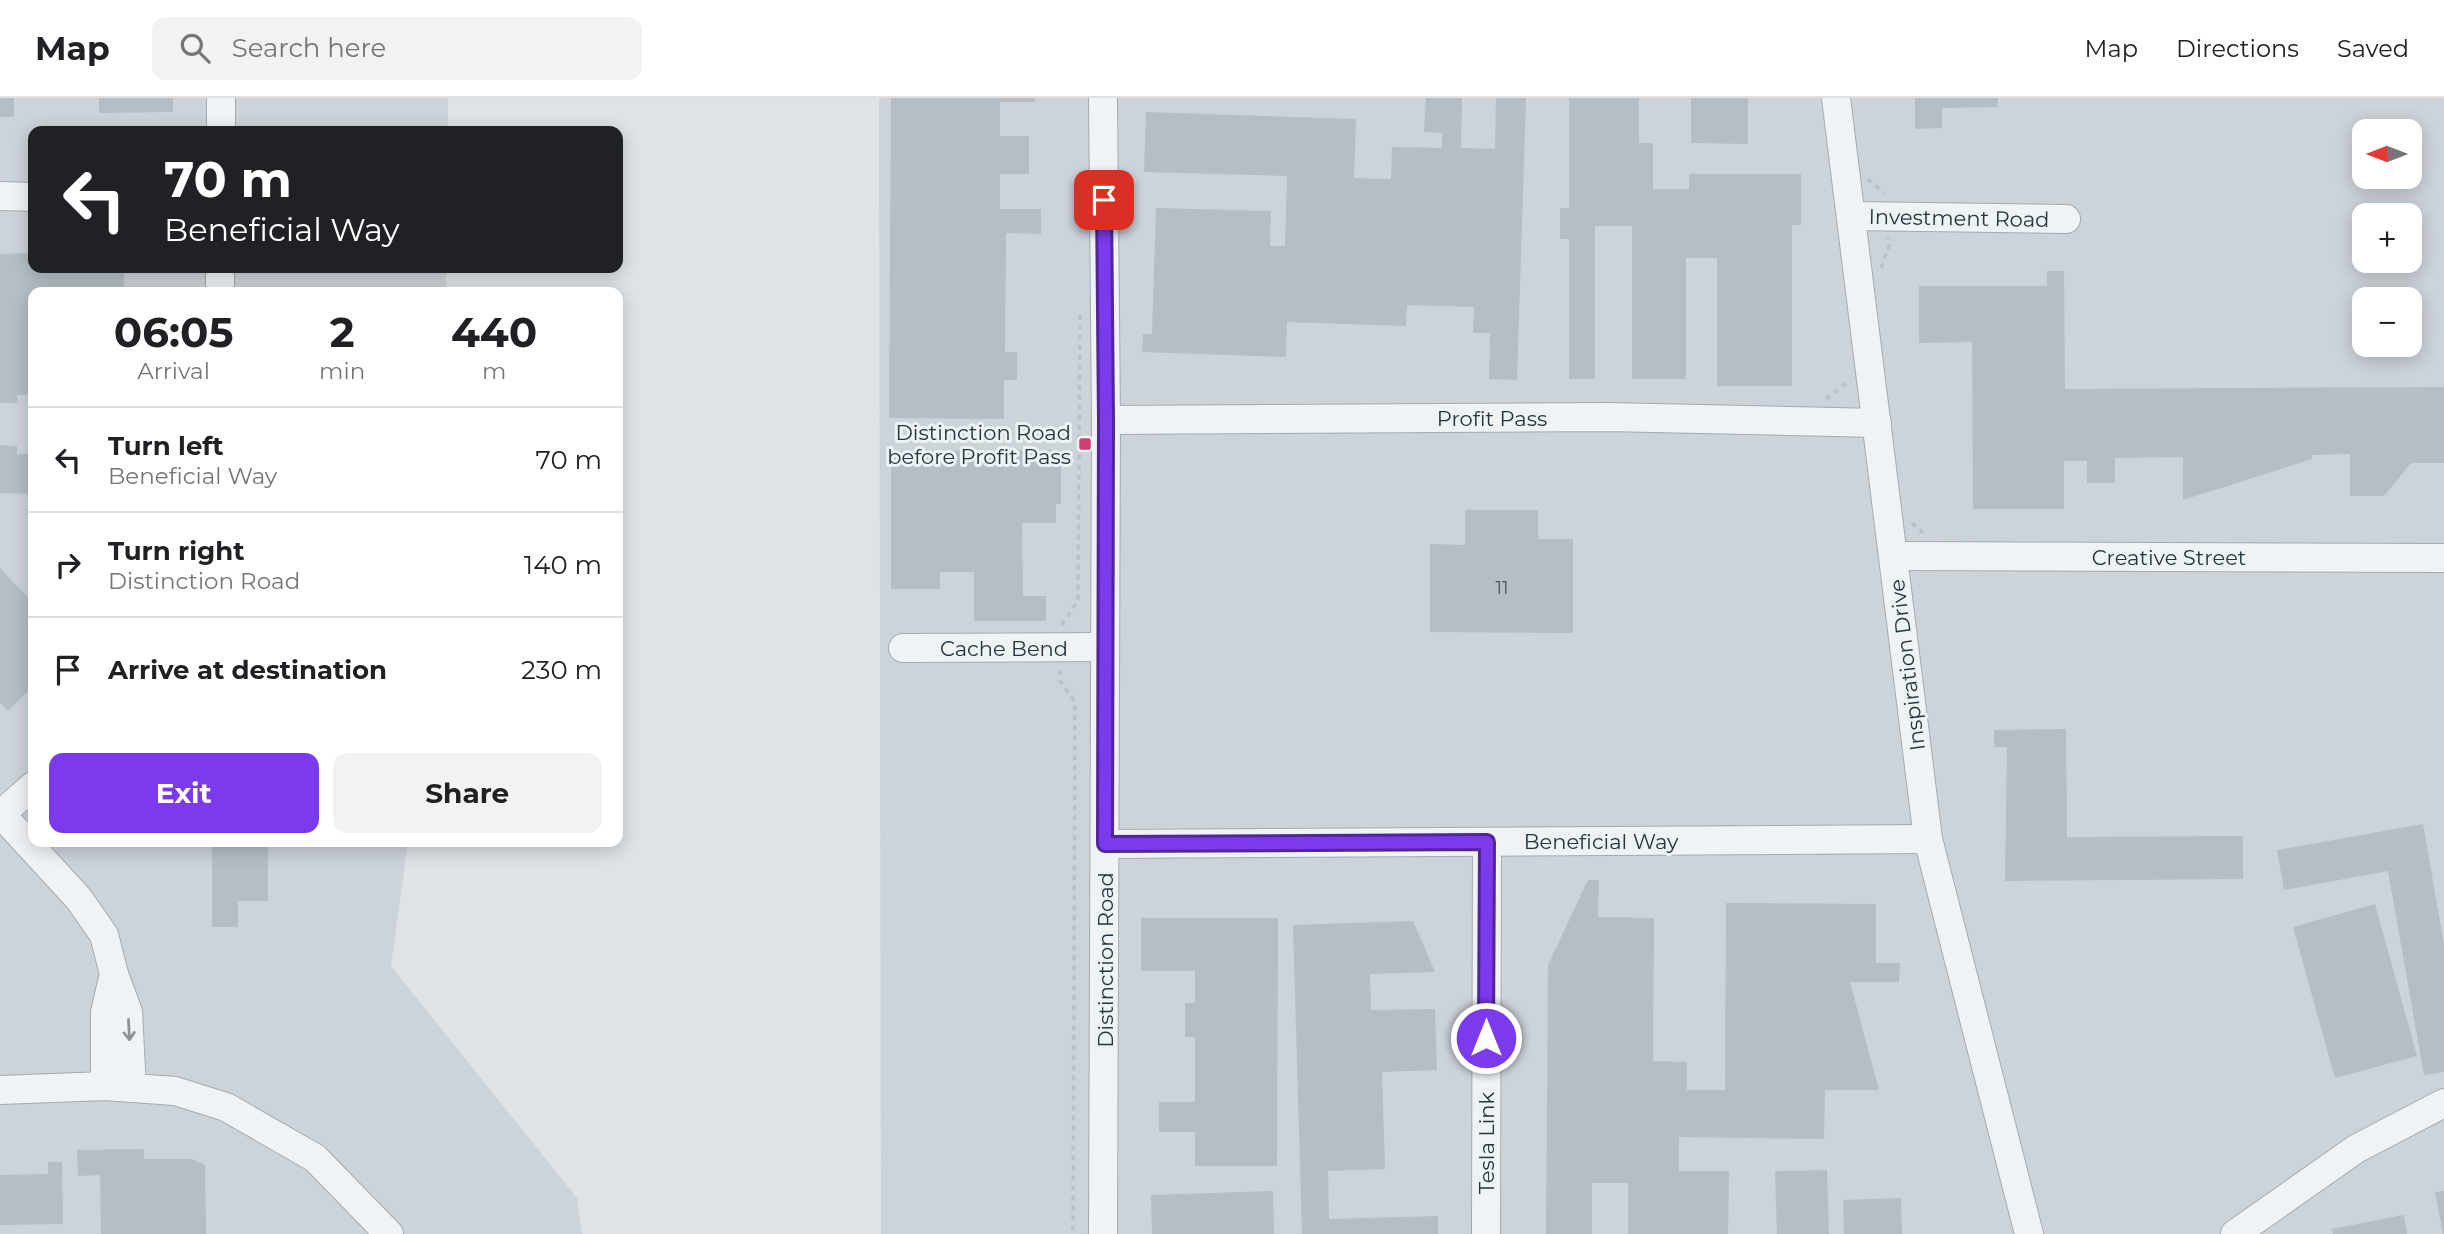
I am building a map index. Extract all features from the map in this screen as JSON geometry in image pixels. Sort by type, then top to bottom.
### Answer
[{"type":"street","points":[[220,98],[220,126]]},
{"type":"street","name":"Distinction Road","points":[[1103,98],[1106,420],[1103,1234]]},
{"type":"street","name":"Inspiration Drive","points":[[1836,98],[1928,839],[2030,1230]]},
{"type":"street","points":[[0,196],[28,197]]},
{"type":"street","name":"Investment Road","points":[[1851,216],[2066,219]]},
{"type":"street","name":"Profit Pass","points":[[1106,420],[1609,417],[1877,423]]},
{"type":"street","name":"Creative Street","points":[[1894,556],[2444,558]]},
{"type":"street","name":"Cache Bend","points":[[903,648],[1105,648]]},
{"type":"street","points":[[28,790],[1,814],[28,843]]},
{"type":"street","name":"Beneficial Way","points":[[1105,844],[1928,839]]},
{"type":"street","name":"Tesla Link","points":[[1486,1234],[1487,842]]},
{"type":"street","points":[[31,847],[79,899],[104,935],[128,1012],[119,1087]]},
{"type":"street","points":[[0,1090],[119,1087],[175,1091],[226,1107],[315,1158],[389,1234]]},
{"type":"street","points":[[2235,1234],[2356,1149],[2444,1103]]},
{"type":"shaded area","points":[[0,98],[448,98],[448,126],[28,126],[28,273],[446,273],[446,287],[28,287],[28,847],[407,847],[391,966],[577,1198],[582,1234],[0,1234]]},
{"type":"shaded area","points":[[879,98],[2444,98],[2444,1234],[881,1234]]},
{"type":"building","points":[[0,98],[14,98],[14,117],[0,117]]},
{"type":"building","points":[[99,98],[173,98],[173,112],[99,113]]},
{"type":"building","points":[[891,98],[1035,98],[1035,102],[1000,102],[1000,136],[1029,136],[1029,174],[1000,174],[1000,209],[1041,209],[1041,234],[1006,233],[1005,352],[1017,352],[1017,380],[1004,380],[1004,419],[889,418]]},
{"type":"building","points":[[1426,98],[1462,98],[1461,148],[1495,149],[1496,98],[1526,98],[1517,380],[1489,379],[1490,333],[1473,333],[1474,307],[1407,305],[1406,326],[1287,322],[1286,357],[1142,352],[1143,334],[1152,334],[1156,208],[1271,211],[1270,246],[1285,246],[1287,176],[1144,172],[1146,112],[1356,119],[1354,178],[1391,179],[1392,147],[1442,148],[1442,133],[1424,132]]},
{"type":"building","points":[[1569,98],[1639,98],[1639,143],[1653,143],[1653,189],[1689,189],[1689,174],[1801,174],[1801,225],[1792,225],[1792,386],[1717,386],[1717,258],[1686,258],[1686,379],[1632,379],[1632,226],[1595,226],[1595,379],[1569,379],[1569,239],[1560,239],[1560,208],[1569,208]]},
{"type":"building","points":[[1691,98],[1748,98],[1748,144],[1691,143]]},
{"type":"building","points":[[1915,98],[1998,98],[1998,107],[1942,108],[1942,128],[1915,129]]},
{"type":"building","points":[[28,253],[28,273],[124,273],[124,287],[28,287],[28,395],[17,395],[17,403],[0,403],[0,254]]},
{"type":"building","points":[[2047,271],[2064,271],[2065,389],[2444,387],[2444,463],[2411,463],[2384,496],[2350,496],[2350,454],[2312,455],[2312,459],[2183,500],[2183,457],[2115,458],[2115,483],[2087,483],[2087,461],[2064,461],[2064,509],[1973,509],[1972,342],[1919,343],[1919,286],[2047,286]]},
{"type":"building","points":[[0,445],[17,446],[17,454],[28,454],[28,494],[0,493]]},
{"type":"building","points":[[1061,450],[1061,504],[1056,504],[1056,523],[1022,523],[1023,596],[1046,596],[1046,621],[974,621],[974,572],[940,572],[940,589],[891,589],[891,451]]},
{"type":"building","points":[[1465,510],[1538,510],[1538,539],[1573,539],[1573,633],[1430,632],[1430,544],[1465,545]]},
{"type":"building","points":[[0,568],[28,598],[28,691],[8,711],[0,703]]},
{"type":"building","points":[[2066,729],[2067,837],[2243,836],[2243,879],[2005,881],[2007,747],[1994,747],[1994,730]]},
{"type":"building","points":[[2423,824],[2444,945],[2444,1072],[2424,1075],[2388,871],[2284,890],[2277,850]]},
{"type":"building","points":[[212,847],[268,847],[268,901],[238,901],[238,927],[212,927]]},
{"type":"building","points":[[1588,880],[1599,880],[1598,917],[1654,918],[1653,1061],[1687,1062],[1687,1090],[1725,1090],[1726,903],[1876,904],[1876,963],[1900,963],[1899,982],[1850,982],[1879,1090],[1825,1090],[1824,1139],[1679,1137],[1679,1171],[1729,1171],[1728,1234],[1628,1234],[1628,1183],[1592,1183],[1592,1234],[1546,1234],[1548,965]]},
{"type":"building","points":[[2375,904],[2417,1056],[2335,1078],[2293,927]]},
{"type":"building","points":[[1141,918],[1278,918],[1277,1166],[1195,1166],[1195,1132],[1159,1132],[1159,1102],[1195,1102],[1195,1037],[1185,1037],[1185,1003],[1195,1003],[1195,971],[1141,971]]},
{"type":"building","points":[[1413,921],[1435,972],[1370,974],[1371,1010],[1435,1009],[1437,1070],[1382,1072],[1385,1169],[1328,1171],[1329,1219],[1438,1216],[1438,1234],[1302,1234],[1293,925]]},
{"type":"building","points":[[144,1149],[144,1159],[192,1159],[205,1165],[206,1234],[101,1234],[100,1175],[78,1176],[77,1150]]},
{"type":"building","points":[[48,1162],[62,1162],[63,1224],[0,1225],[0,1175],[48,1174]]},
{"type":"building","points":[[1827,1170],[1829,1234],[1777,1234],[1775,1171]]},
{"type":"building","points":[[1273,1191],[1274,1234],[1152,1234],[1151,1195]]},
{"type":"building","points":[[2444,1191],[2444,1234],[2443,1234],[2435,1192]]},
{"type":"building","points":[[1901,1198],[1902,1234],[1844,1234],[1843,1200]]},
{"type":"building","points":[[2404,1215],[2407,1234],[2333,1234],[2332,1229]]},
{"type":"place","name":"Distinction Road before Profit Pass","points":[[1085,444]]},
{"type":"route","points":[[1104,200],[1105,844],[1487,842],[1486,1038]]}]
